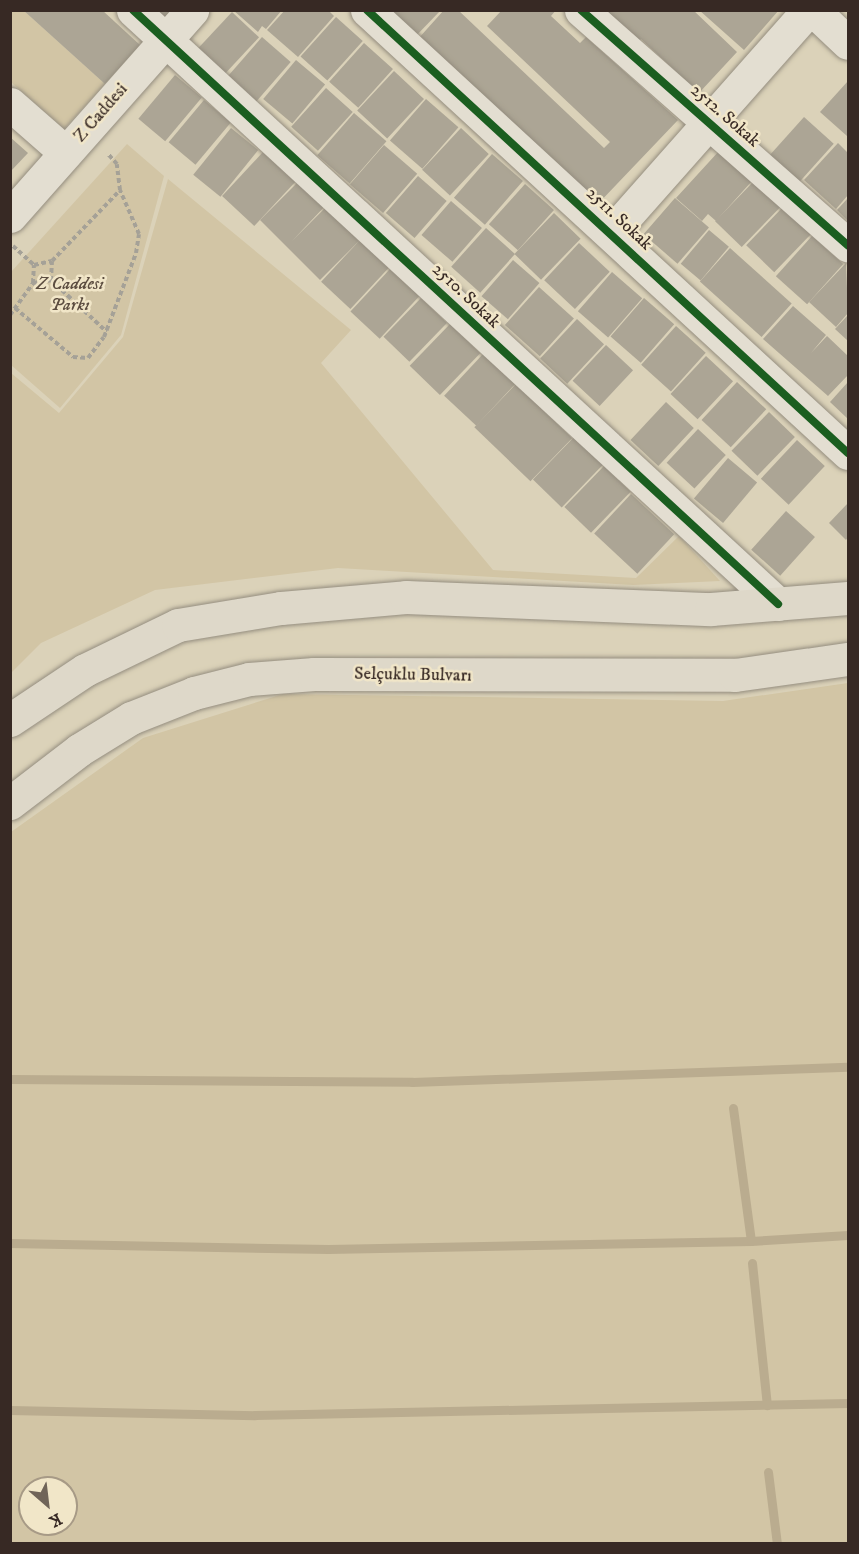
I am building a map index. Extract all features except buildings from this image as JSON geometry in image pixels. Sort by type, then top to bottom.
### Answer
[{"type":"main road","points":[[10,720],[85,670],[178,625],[281,608],[406,597],[711,609],[849,598]]},
{"type":"main road","name":"Selçuklu Bulvarı","points":[[10,803],[79,750],[131,718],[194,693],[249,679],[314,674],[735,675],[849,659]]},
{"type":"street","name":"2510. Sokak","points":[[133,10],[778,604]]},
{"type":"street","name":"Z Caddesi","points":[[10,216],[192,10]]},
{"type":"street","name":"2511. Sokak","points":[[367,10],[849,453]]},
{"type":"street","name":"2512. Sokak","points":[[581,10],[849,245]]},
{"type":"street","points":[[611,232],[712,123],[810,10],[849,44]]},
{"type":"street","points":[[10,104],[66,153]]},
{"type":"path","points":[[15,308],[73,357],[88,358],[107,332],[136,253],[139,234],[120,190],[52,261],[34,266]]},
{"type":"path","points":[[10,244],[34,266]]},
{"type":"path","points":[[51,280],[52,261]]},
{"type":"path","points":[[10,315],[33,283],[34,266]]},
{"type":"path","points":[[33,283],[51,280]]},
{"type":"path","points":[[51,280],[107,332]]},
{"type":"green space","points":[[23,10],[105,84],[64,129],[11,82],[11,11]]},
{"type":"green space","name":"Z Caddesi Parkı","points":[[127,144],[164,176],[121,335],[60,408],[11,365],[11,272]]},
{"type":"green space","points":[[168,179],[351,330],[321,363],[493,570],[636,578],[679,536],[720,581],[633,585],[338,568],[155,590],[41,643],[11,673],[11,373],[59,413],[123,337]]},
{"type":"green space","points":[[848,683],[848,1543],[11,1543],[11,832],[143,738],[283,694],[723,701]]},
{"type":"waterway","points":[[10,1079],[412,1082],[848,1067]]},
{"type":"waterway","points":[[733,1108],[751,1241]]},
{"type":"waterway","points":[[10,1243],[328,1249],[751,1241],[848,1235]]},
{"type":"waterway","points":[[752,1263],[767,1405]]},
{"type":"waterway","points":[[10,1410],[255,1415],[848,1403]]},
{"type":"waterway","points":[[768,1472],[777,1544]]},
{"type":"cycle path","points":[[133,10],[778,604]]},
{"type":"cycle path","points":[[367,10],[848,453]]},
{"type":"cycle path","points":[[581,10],[848,245]]}]
